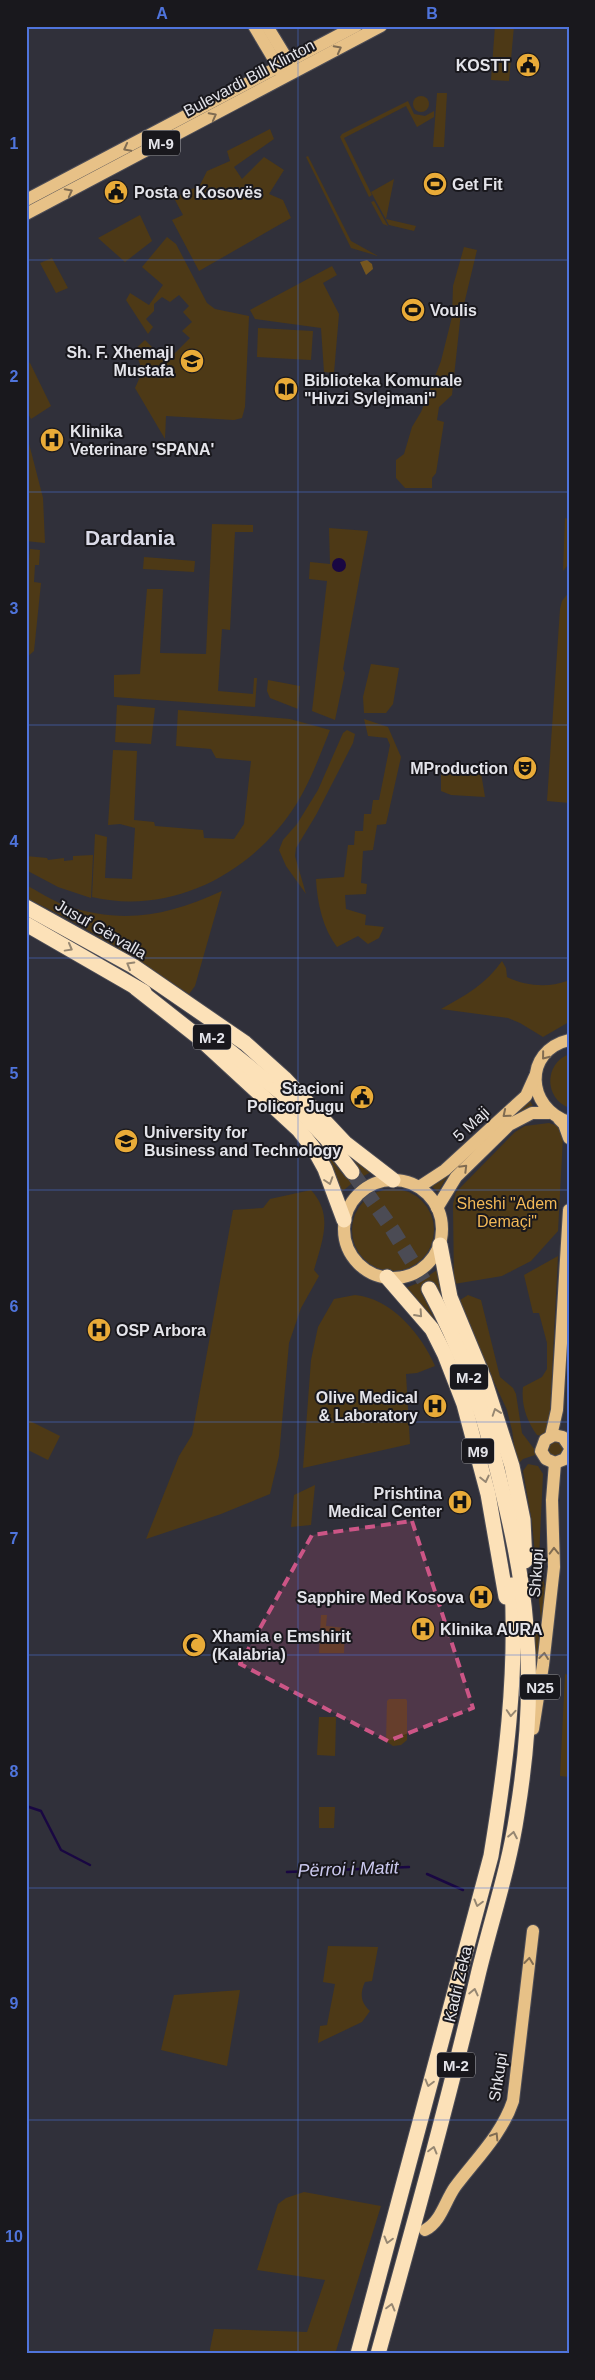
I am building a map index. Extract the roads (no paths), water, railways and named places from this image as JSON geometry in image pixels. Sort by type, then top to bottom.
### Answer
[{"type":"highway","name":"Jusuf Gërvalla","points":[[26,907],[133,966],[158,983]]},
{"type":"highway","name":"Jusuf Gërvalla","points":[[26,924],[136,988]]},
{"type":"highway","name":"M-2","points":[[158,983],[244,1054],[284,1095]]},
{"type":"highway","points":[[158,983],[252,1048],[284,1078],[345,1143],[393,1180]]},
{"type":"highway","name":"M-2","points":[[136,988],[185,1016],[284,1095]]},
{"type":"highway","points":[[136,988],[216,1053],[303,1135],[314,1148],[325,1169],[344,1220]]},
{"type":"highway","points":[[284,1095],[326,1138],[352,1172]]},
{"type":"highway","name":"M9","points":[[440,1244],[450,1297],[484,1379],[512,1466],[523,1520],[526,1574],[525,1615]]},
{"type":"highway","name":"M9","points":[[387,1277],[432,1330],[445,1355],[464,1404],[488,1494],[505,1585],[512,1647]]},
{"type":"highway","name":"M-2","points":[[429,1289],[465,1365],[483,1418],[510,1519],[525,1615]]},
{"type":"highway","name":"M-2","points":[[497,1469],[512,1584],[512,1647]]},
{"type":"highway","name":"Kadri Zeka","points":[[378,2354],[458,2057],[510,1854],[523,1773],[528,1710],[525,1615]]},
{"type":"highway","name":"Kadri Zeka","points":[[358,2354],[491,1856],[507,1760],[512,1691],[512,1647]]},
{"type":"main road","points":[[254,26],[286,69]]},
{"type":"main road","points":[[267,26],[286,69]]},
{"type":"main road","name":"Bulevardi Bill Klinton","points":[[26,214],[286,69],[356,26]]},
{"type":"main road","name":"Bulevardi Bill Klinton","points":[[26,200],[286,69],[381,26]]},
{"type":"main road","name":"5 Maji","points":[[419,1187],[445,1170],[526,1096],[536,1076],[539,1064],[547,1052],[567,1040]]},
{"type":"main road","points":[[536,1076],[536,1089],[540,1101],[564,1124],[569,1138]]},
{"type":"main road","name":"5 Maji","points":[[438,1208],[456,1177],[509,1125],[532,1113],[559,1118]]},
{"type":"main road","points":[[393,1180],[408,1182],[419,1187],[431,1198],[438,1208],[442,1232],[440,1244],[430,1262],[417,1272],[402,1276],[387,1277],[370,1272],[347,1249],[343,1234],[344,1220],[349,1205],[361,1191],[375,1183],[393,1180]]},
{"type":"main road","points":[[569,1210],[557,1410],[561,1440],[542,1443],[541,1451],[546,1459],[554,1463],[565,1459],[569,1452]]},
{"type":"main road","name":"Shkupi","points":[[523,1773],[537,1701],[551,1599],[555,1554],[552,1500],[554,1463]]},
{"type":"main road","name":"Shkupi","points":[[425,2230],[437,2220],[446,2202],[494,2138],[510,2110],[513,2100],[533,1931]]},
{"type":"waterway","points":[[26,1806],[41,1811],[61,1850],[90,1865]]},
{"type":"waterway","name":"Përroi i Matit","points":[[287,1872],[409,1867]]},
{"type":"waterway","name":"Përroi i Matit","points":[[427,1874],[463,1890]]},
{"type":"tunnel","points":[[352,1172],[392,1229],[429,1289]]},
{"type":"place","name":"KOSTT","points":[[528,65]]},
{"type":"place","name":"Get Fit","points":[[435,184]]},
{"type":"place","name":"Posta e Kosovës","points":[[116,192]]},
{"type":"place","name":"Voulis","points":[[413,310]]},
{"type":"place","name":"Sh. F. Xhemajl Mustafa","points":[[192,361]]},
{"type":"place","name":"Biblioteka Komunale \"Hivzi Sylejmani\"","points":[[286,389]]},
{"type":"place","name":"Klinika Veterinare 'SPANA'","points":[[52,440]]},
{"type":"place","name":"MProduction","points":[[525,768]]},
{"type":"place","name":"Stacioni Policor Jugu","points":[[362,1097]]},
{"type":"place","name":"University for Business and Technology","points":[[126,1141]]},
{"type":"place","name":"OSP Arbora","points":[[99,1330]]},
{"type":"place","name":"Olive Medical & Laboratory","points":[[435,1406]]},
{"type":"place","name":"Prishtina Medical Center","points":[[460,1502]]},
{"type":"place","name":"Sapphire Med Kosova","points":[[481,1597]]},
{"type":"place","name":"Klinika AURA","points":[[423,1629]]},
{"type":"place","name":"Xhamia e Emshirit (Kalabria)","points":[[194,1645]]},
{"type":"district","name":"Dardania","points":[[130,537]]},
{"type":"park label","name":"Sheshi \"Adem Demaçi\"","points":[[507,1212]]}]
